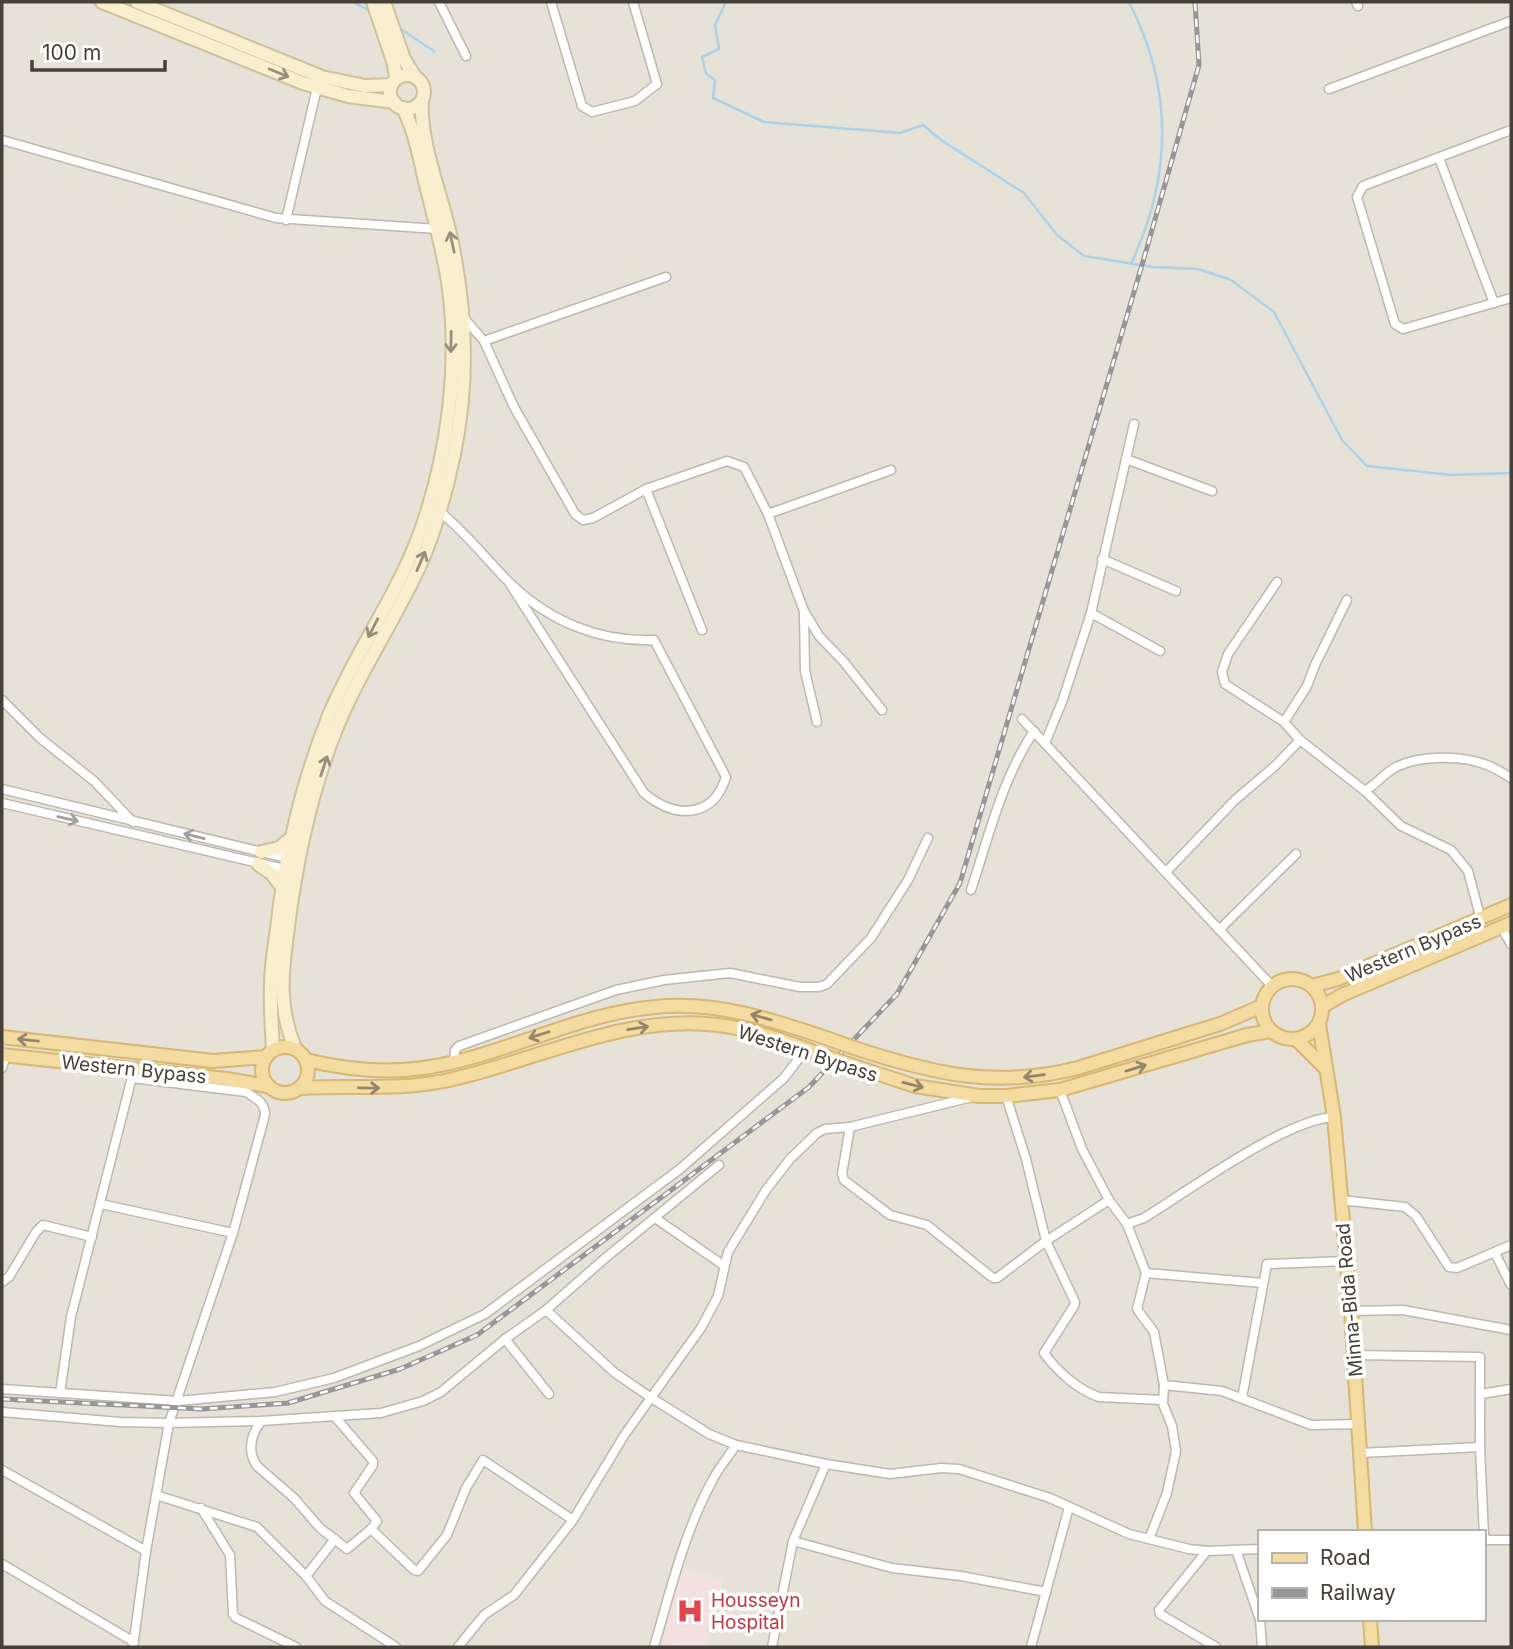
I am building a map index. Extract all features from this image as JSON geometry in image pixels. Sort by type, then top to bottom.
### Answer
[{"type":"main road","points":[[102,2],[317,88],[413,107],[422,100]]},
{"type":"main road","points":[[136,2],[323,77],[365,86],[393,82],[407,75],[415,77]]},
{"type":"main road","points":[[378,4],[394,64],[391,96],[412,132],[448,281],[452,339],[448,405],[438,469],[415,545],[329,718],[314,757],[292,837],[291,865],[281,985],[284,1017],[295,1048],[306,1060],[308,1073],[301,1088],[283,1094],[267,1086],[262,1068],[270,1053],[271,986],[282,887],[291,865],[339,723],[376,646],[410,587],[440,512],[455,451],[459,418],[464,318],[450,233],[424,131],[423,85],[404,59],[394,32],[384,19]]},
{"type":"main road","points":[[282,887],[259,858],[279,848],[292,837]]},
{"type":"main road","name":"Western Bypass","points":[[1312,986],[1338,979],[1511,905]]},
{"type":"main road","name":"Western Bypass","points":[[1323,1006],[1342,995],[1506,925]]},
{"type":"main road","points":[[1288,979],[1305,981],[1312,986],[1323,1006],[1319,1024],[1313,1031],[1296,1039],[1287,1039],[1271,1031],[1266,1024],[1262,1006],[1265,995],[1272,986],[1288,979]]},
{"type":"main road","name":"Western Bypass","points":[[306,1060],[343,1068],[391,1071],[423,1068],[454,1062],[610,1014],[654,1007],[693,1005],[726,1008],[951,1075],[1008,1079],[1079,1068],[1220,1024],[1262,1006]]},
{"type":"main road","name":"Western Bypass","points":[[301,1088],[390,1088],[449,1080],[590,1038],[660,1024],[720,1025],[775,1038],[915,1086],[979,1096],[1006,1096],[1060,1090],[1247,1035],[1271,1031]]},
{"type":"main road","name":"Minna-Bida Road","points":[[1319,1024],[1334,1117],[1351,1311],[1365,1530]]},
{"type":"main road","name":"Western Bypass","points":[[2,1037],[213,1061],[270,1053]]},
{"type":"main road","points":[[1296,1039],[1325,1068]]},
{"type":"main road","points":[[270,1053],[285,1046],[295,1048]]},
{"type":"main road","name":"Western Bypass","points":[[3,1059],[133,1074],[227,1079],[267,1086]]},
{"type":"main road","points":[[1370,1621],[1372,1647]]},
{"type":"street","points":[[439,2],[466,56]]},
{"type":"street","points":[[551,2],[582,106],[592,112],[635,101],[657,84],[633,2]]},
{"type":"street","points":[[1329,89],[1511,21]]},
{"type":"street","points":[[286,220],[317,88]]},
{"type":"street","points":[[1511,131],[1363,186],[1357,197],[1395,324],[1403,329],[1511,298]]},
{"type":"street","points":[[2,140],[286,220],[437,229]]},
{"type":"street","points":[[1439,158],[1494,303]]},
{"type":"street","points":[[484,341],[666,277]]},
{"type":"street","points":[[464,318],[484,341],[514,407],[575,514],[583,520],[593,518],[646,489],[727,461],[744,467],[768,514],[804,611],[819,636],[844,662],[882,710]]},
{"type":"street","points":[[1045,743],[1062,702],[1091,613],[1134,424]]},
{"type":"street","points":[[1126,459],[1212,491]]},
{"type":"street","points":[[768,514],[891,470]]},
{"type":"street","points":[[646,489],[702,630]]},
{"type":"street","points":[[440,512],[457,525],[510,584],[531,602],[565,624],[595,634],[632,641],[654,640],[726,777],[721,792],[707,804],[691,810],[672,811],[656,803],[645,793],[510,584]]},
{"type":"street","points":[[1102,559],[1176,591]]},
{"type":"street","points":[[1277,582],[1227,654],[1222,672],[1226,684],[1284,722],[1300,740],[1365,790],[1401,826],[1451,850],[1468,871],[1481,920]]},
{"type":"street","points":[[1284,722],[1307,686],[1347,600]]},
{"type":"street","points":[[804,611],[805,671],[817,722]]},
{"type":"street","points":[[1091,613],[1160,651]]},
{"type":"street","points":[[2,700],[40,738],[94,780],[133,822]]},
{"type":"street","points":[[1022,719],[1272,986]]},
{"type":"street","points":[[971,890],[1007,781],[1019,754],[1034,732]]},
{"type":"street","points":[[1166,872],[1235,800],[1300,740]]},
{"type":"street","points":[[1365,790],[1395,768],[1412,762],[1440,758],[1486,764],[1511,778]]},
{"type":"street","points":[[2,789],[259,858]]},
{"type":"street","points":[[2,803],[291,865]]},
{"type":"street","points":[[454,1062],[455,1050],[459,1046],[617,990],[664,980],[730,973],[800,987],[827,984],[871,938],[908,880],[928,838]]},
{"type":"street","points":[[1219,930],[1296,854]]},
{"type":"street","points":[[1506,925],[1510,941]]},
{"type":"street","points":[[2,1389],[178,1401],[275,1392],[334,1378],[419,1346],[485,1314],[680,1169],[784,1078],[806,1049]]},
{"type":"street","points":[[2,1564],[133,1644],[146,1551],[169,1423],[233,1233],[265,1115],[265,1108],[259,1100],[246,1092],[133,1074],[71,1317],[60,1393]]},
{"type":"street","points":[[1060,1090],[1082,1149],[1109,1200],[1127,1224],[1146,1273],[1137,1309],[1154,1332],[1164,1385],[1162,1400],[1172,1426],[1177,1451],[1167,1493],[1149,1539]]},
{"type":"street","points":[[458,1647],[484,1615],[514,1595],[573,1520],[650,1397],[685,1354],[701,1328],[718,1296],[723,1265],[731,1245],[766,1190],[790,1159],[817,1133],[825,1129],[850,1127],[979,1096]]},
{"type":"street","points":[[1006,1096],[1026,1159],[1046,1241],[1075,1302],[1044,1350],[1046,1356],[1069,1380],[1090,1394],[1099,1397],[1162,1400]]},
{"type":"street","points":[[1127,1224],[1144,1218],[1290,1130],[1318,1119],[1334,1117]]},
{"type":"street","points":[[850,1127],[842,1174],[844,1180],[890,1215],[927,1225],[993,1278],[997,1278],[1046,1241],[1109,1200]]},
{"type":"street","points":[[2,1412],[120,1422],[261,1421],[381,1413],[423,1401],[441,1392],[505,1339],[546,1310],[719,1165]]},
{"type":"street","points":[[1341,1200],[1405,1207],[1416,1216],[1449,1267],[1457,1268],[1511,1245]]},
{"type":"street","points":[[101,1204],[233,1233]]},
{"type":"street","points":[[655,1218],[723,1265]]},
{"type":"street","points":[[2,1282],[9,1277],[36,1232],[43,1226],[92,1237]]},
{"type":"street","points":[[1495,1253],[1511,1285]]},
{"type":"street","points":[[1242,1398],[1267,1264],[1346,1261]]},
{"type":"street","points":[[1146,1273],[1263,1283]]},
{"type":"street","points":[[546,1310],[615,1373],[709,1434],[736,1445],[890,1474],[942,1468],[959,1469],[1050,1498],[1129,1534],[1207,1551],[1258,1549]]},
{"type":"street","points":[[1351,1311],[1403,1310],[1511,1329]]},
{"type":"street","points":[[505,1339],[549,1394]]},
{"type":"street","points":[[1354,1355],[1480,1357],[1480,1447],[1485,1530]]},
{"type":"street","points":[[1164,1385],[1222,1391],[1311,1425],[1359,1424]]},
{"type":"street","points":[[1481,1394],[1511,1389]]},
{"type":"street","points":[[261,1421],[251,1440],[253,1460],[257,1466],[294,1498],[320,1528],[345,1549],[349,1549],[376,1523],[376,1518],[354,1493],[373,1461],[335,1417]]},
{"type":"street","points":[[654,1647],[675,1574],[700,1505],[713,1479],[736,1445]]},
{"type":"street","points":[[1361,1452],[1480,1447]]},
{"type":"street","points":[[371,1529],[418,1571],[447,1535],[466,1488],[483,1460],[573,1520]]},
{"type":"street","points":[[772,1647],[793,1541],[826,1464]]},
{"type":"street","points":[[2,1470],[146,1551]]},
{"type":"street","points":[[156,1495],[257,1527],[306,1576],[325,1601],[396,1647]]},
{"type":"street","points":[[1031,1647],[1069,1507]]},
{"type":"street","points":[[201,1508],[230,1555],[233,1614],[236,1618],[296,1647]]},
{"type":"street","points":[[306,1576],[335,1539]]},
{"type":"street","points":[[1485,1539],[1511,1540]]},
{"type":"street","points":[[793,1541],[892,1568],[961,1576],[1046,1592]]},
{"type":"street","points":[[1236,1550],[1258,1612]]},
{"type":"street","points":[[1207,1551],[1159,1610],[1160,1614],[1216,1647]]},
{"type":"street","points":[[1260,1621],[1262,1647]]},
{"type":"shaded area","points":[[2,2],[1511,2],[1511,1647],[2,1647]]},
{"type":"shaded area","name":"Housseyn Hospital","points":[[678,1567],[724,1579],[705,1647],[681,1647],[656,1641]]},
{"type":"waterway","points":[[353,2],[372,12]]},
{"type":"waterway","points":[[726,2],[715,25],[719,49],[702,57],[706,74],[715,80],[713,98],[764,122],[900,133],[923,125],[941,140],[1024,193],[1057,235],[1084,256],[1153,267],[1198,269],[1231,280],[1274,312],[1342,440],[1367,466],[1452,475],[1511,473]]},
{"type":"waterway","points":[[1129,2],[1144,35],[1154,68],[1162,133],[1154,198],[1145,231],[1131,264]]},
{"type":"waterway","points":[[399,28],[434,51]]},
{"type":"railway","points":[[2,1399],[202,1409],[288,1403],[400,1369],[477,1335],[809,1087],[897,994],[960,883],[1199,65],[1195,2]]},
{"type":"place","name":"Housseyn Hospital","points":[[690,1611]]}]
